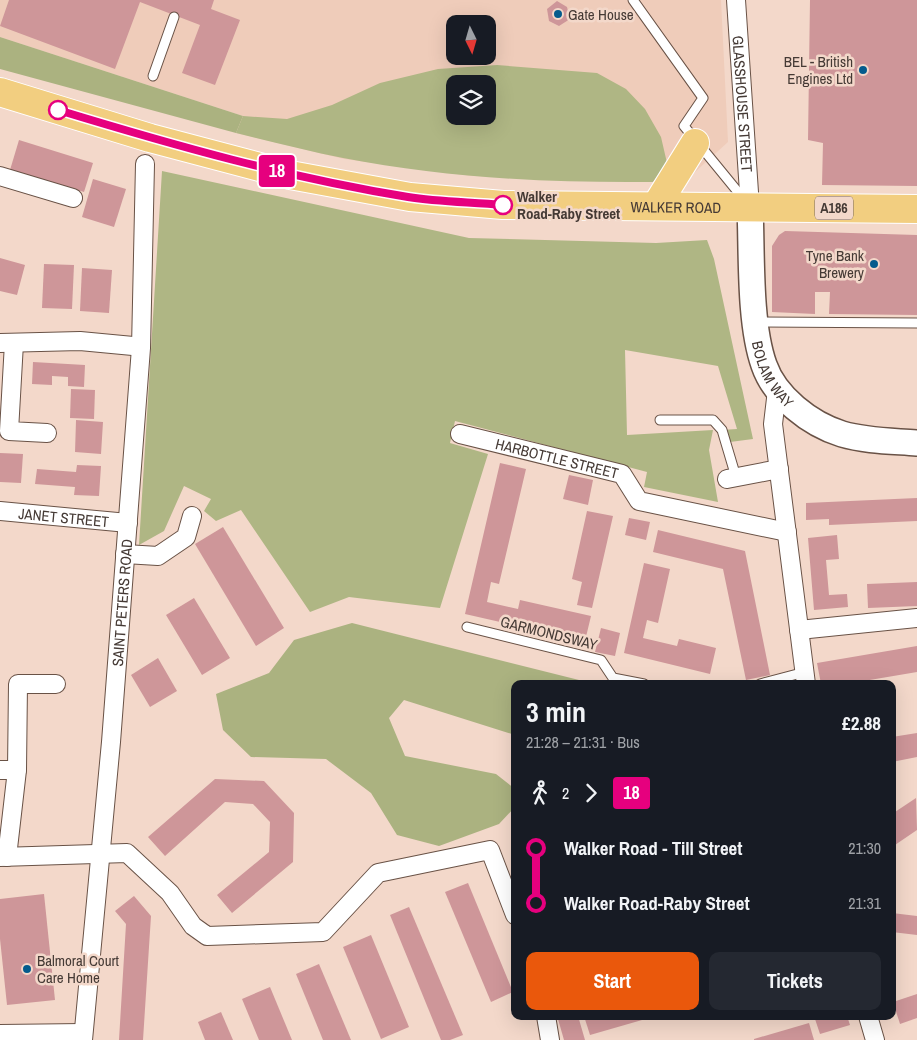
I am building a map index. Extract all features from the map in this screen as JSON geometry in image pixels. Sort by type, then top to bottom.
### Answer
[{"type":"main road","name":"WALKER ROAD","points":[[0,92],[150,138],[290,175],[410,197],[503,205],[917,209]]},
{"type":"main road","points":[[656,206],[690,134]]},
{"type":"street","name":"GLASSHOUSE STREET","points":[[736,0],[750,206]]},
{"type":"street","name":"SAINT PETERS ROAD","points":[[83,1037],[111,742],[141,348],[145,164]]},
{"type":"street","points":[[0,176],[73,198]]},
{"type":"street","name":"BOLAM WAY","points":[[750,206],[758,344],[764,367],[777,390],[798,410],[818,424],[841,434],[870,440],[917,443]]},
{"type":"street","points":[[47,433],[9,431],[7,343],[80,341],[133,346]]},
{"type":"street","points":[[777,390],[773,424],[806,678]]},
{"type":"street","name":"HARBOTTLE STREET","points":[[460,434],[622,474],[639,501],[786,532]]},
{"type":"street","points":[[731,478],[779,469]]},
{"type":"street","name":"JANET STREET","points":[[0,511],[128,523]]},
{"type":"street","points":[[125,554],[158,556],[186,537],[192,516]]},
{"type":"street","points":[[799,630],[917,618]]},
{"type":"street","points":[[56,684],[18,684],[8,770],[4,857],[127,853],[170,893],[193,926],[207,936],[323,932],[378,873],[490,850],[511,905]]},
{"type":"street","points":[[547,1020],[550,1040]]},
{"type":"street","points":[[869,1020],[875,1040]]},
{"type":"street","points":[[0,1034],[83,1037]]},
{"type":"lane","points":[[633,0],[703,98],[690,134],[750,206]]},
{"type":"lane","points":[[153,76],[174,17]]},
{"type":"lane","points":[[756,322],[917,323]]},
{"type":"lane","points":[[660,420],[713,420],[722,430],[731,478]]},
{"type":"lane","name":"GARMONDSWAY","points":[[467,627],[601,660],[612,678],[623,680]]},
{"type":"lane","points":[[791,680],[806,678]]},
{"type":"shaded area","points":[[0,0],[721,0],[728,142],[683,183],[472,176],[344,159],[236,133],[243,116],[0,37]]},
{"type":"green space","points":[[0,37],[243,116],[236,133],[0,69]]},
{"type":"green space","points":[[497,65],[597,73],[626,89],[645,109],[661,137],[667,163],[653,182],[498,178],[381,165],[236,133],[243,116],[287,119],[332,105],[380,83],[438,69]]},
{"type":"green space","points":[[162,171],[469,238],[656,243],[707,240],[714,259],[753,439],[730,442],[722,430],[737,429],[718,366],[625,350],[627,435],[713,430],[709,450],[718,502],[644,487],[647,472],[455,421],[450,443],[488,454],[440,608],[349,597],[310,612],[241,510],[216,521],[204,511],[211,499],[184,486],[164,531],[139,545]]},
{"type":"green space","points":[[352,623],[579,680],[511,680],[511,734],[404,700],[389,718],[405,756],[496,774],[511,786],[511,811],[499,824],[439,846],[397,835],[371,793],[326,759],[251,757],[223,730],[216,694],[269,673],[294,640]]},
{"type":"building","points":[[9,0],[214,0],[211,9],[240,20],[215,85],[182,73],[200,25],[140,2],[115,69],[0,26]]},
{"type":"building","name":"BEL - British Engines Ltd","points":[[810,0],[917,0],[917,186],[822,185],[823,143],[808,140]]},
{"type":"building","name":"Gate House","points":[[557,1],[567,7],[570,19],[559,26],[549,21],[547,9]]},
{"type":"building","points":[[19,140],[93,163],[84,192],[10,170]]},
{"type":"building","points":[[93,179],[126,189],[114,227],[82,217]]},
{"type":"building","name":"Tyne Bank Brewery","points":[[785,231],[917,235],[917,315],[829,314],[830,292],[815,292],[815,314],[772,312],[772,246],[779,235]]},
{"type":"building","points":[[0,258],[25,265],[17,295],[0,291]]},
{"type":"building","points":[[44,264],[74,265],[72,309],[42,308]]},
{"type":"building","points":[[82,268],[112,270],[109,313],[80,311]]},
{"type":"building","points":[[33,362],[85,365],[84,387],[68,386],[68,377],[52,376],[52,385],[32,384]]},
{"type":"building","points":[[71,389],[95,390],[94,419],[70,418]]},
{"type":"building","points":[[76,420],[103,422],[101,454],[75,452]]},
{"type":"building","points":[[0,453],[23,454],[21,483],[0,482]]},
{"type":"building","points":[[500,463],[526,469],[499,584],[491,582],[487,602],[518,609],[520,600],[591,616],[585,641],[465,614]]},
{"type":"building","points":[[77,465],[101,466],[99,496],[74,495],[75,487],[35,484],[37,469],[76,472]]},
{"type":"building","points":[[569,475],[593,480],[588,505],[563,499]]},
{"type":"building","points":[[917,498],[917,521],[829,525],[829,519],[806,520],[806,503]]},
{"type":"building","points":[[587,511],[613,516],[592,608],[577,605],[582,582],[572,579]]},
{"type":"building","points":[[629,518],[650,522],[646,540],[625,535]]},
{"type":"building","points":[[223,527],[284,628],[256,646],[195,544]]},
{"type":"building","points":[[658,530],[745,551],[770,675],[746,680],[723,569],[653,552]]},
{"type":"building","points":[[837,535],[839,559],[826,560],[829,595],[847,594],[848,607],[814,610],[808,538]]},
{"type":"building","points":[[644,563],[670,569],[658,623],[647,620],[643,638],[677,646],[679,639],[716,648],[710,674],[624,653]]},
{"type":"building","points":[[917,582],[917,606],[868,608],[867,584]]},
{"type":"building","points":[[194,598],[230,658],[202,675],[166,615]]},
{"type":"building","points":[[601,628],[620,633],[615,656],[595,652]]},
{"type":"building","points":[[917,646],[917,672],[870,680],[820,680],[817,663]]},
{"type":"building","points":[[158,658],[177,691],[150,707],[131,675]]},
{"type":"building","points":[[917,733],[917,757],[896,761],[896,736]]},
{"type":"building","points":[[215,779],[264,781],[294,813],[293,862],[232,913],[217,895],[269,852],[270,822],[253,804],[225,802],[165,856],[148,837]]},
{"type":"building","points":[[916,798],[917,830],[896,844],[896,811]]},
{"type":"building","points":[[468,883],[511,987],[511,993],[491,1002],[445,892]]},
{"type":"building","name":"Balmoral Court Care Home","points":[[44,894],[55,1000],[7,1005],[0,939],[0,899]]},
{"type":"building","points":[[134,896],[151,916],[143,1040],[119,1040],[126,924],[115,911]]},
{"type":"building","points":[[409,907],[463,1035],[450,1040],[441,1040],[390,915]]},
{"type":"building","points":[[896,913],[917,916],[917,935],[896,932]]},
{"type":"building","points":[[371,935],[409,1027],[381,1039],[343,947]]},
{"type":"building","points":[[319,964],[351,1040],[323,1040],[296,974]]},
{"type":"building","points":[[270,987],[292,1040],[259,1040],[242,999]]},
{"type":"building","points":[[917,994],[917,1018],[900,1024],[896,1011],[896,1001]]},
{"type":"building","points":[[221,1012],[233,1040],[205,1040],[198,1022]]},
{"type":"building","points":[[558,1020],[579,1020],[585,1040],[564,1040]]},
{"type":"building","points":[[585,1020],[642,1020],[590,1035]]},
{"type":"building","points":[[815,1020],[848,1020],[850,1025],[820,1034]]},
{"type":"building","points":[[809,1023],[814,1040],[754,1040],[754,1039]]},
{"type":"bus line","name":"18","points":[[58,110],[150,138],[290,175],[410,197],[503,205]]},
{"type":"place","name":"Gate House","points":[[558,14]]},
{"type":"place","name":"BEL - British Engines Ltd","points":[[863,70]]},
{"type":"place","name":"Walker Road-Raby Street","points":[[503,205]]},
{"type":"place","name":"Tyne Bank Brewery","points":[[874,264]]},
{"type":"place","name":"Balmoral Court Care Home","points":[[27,969]]}]
